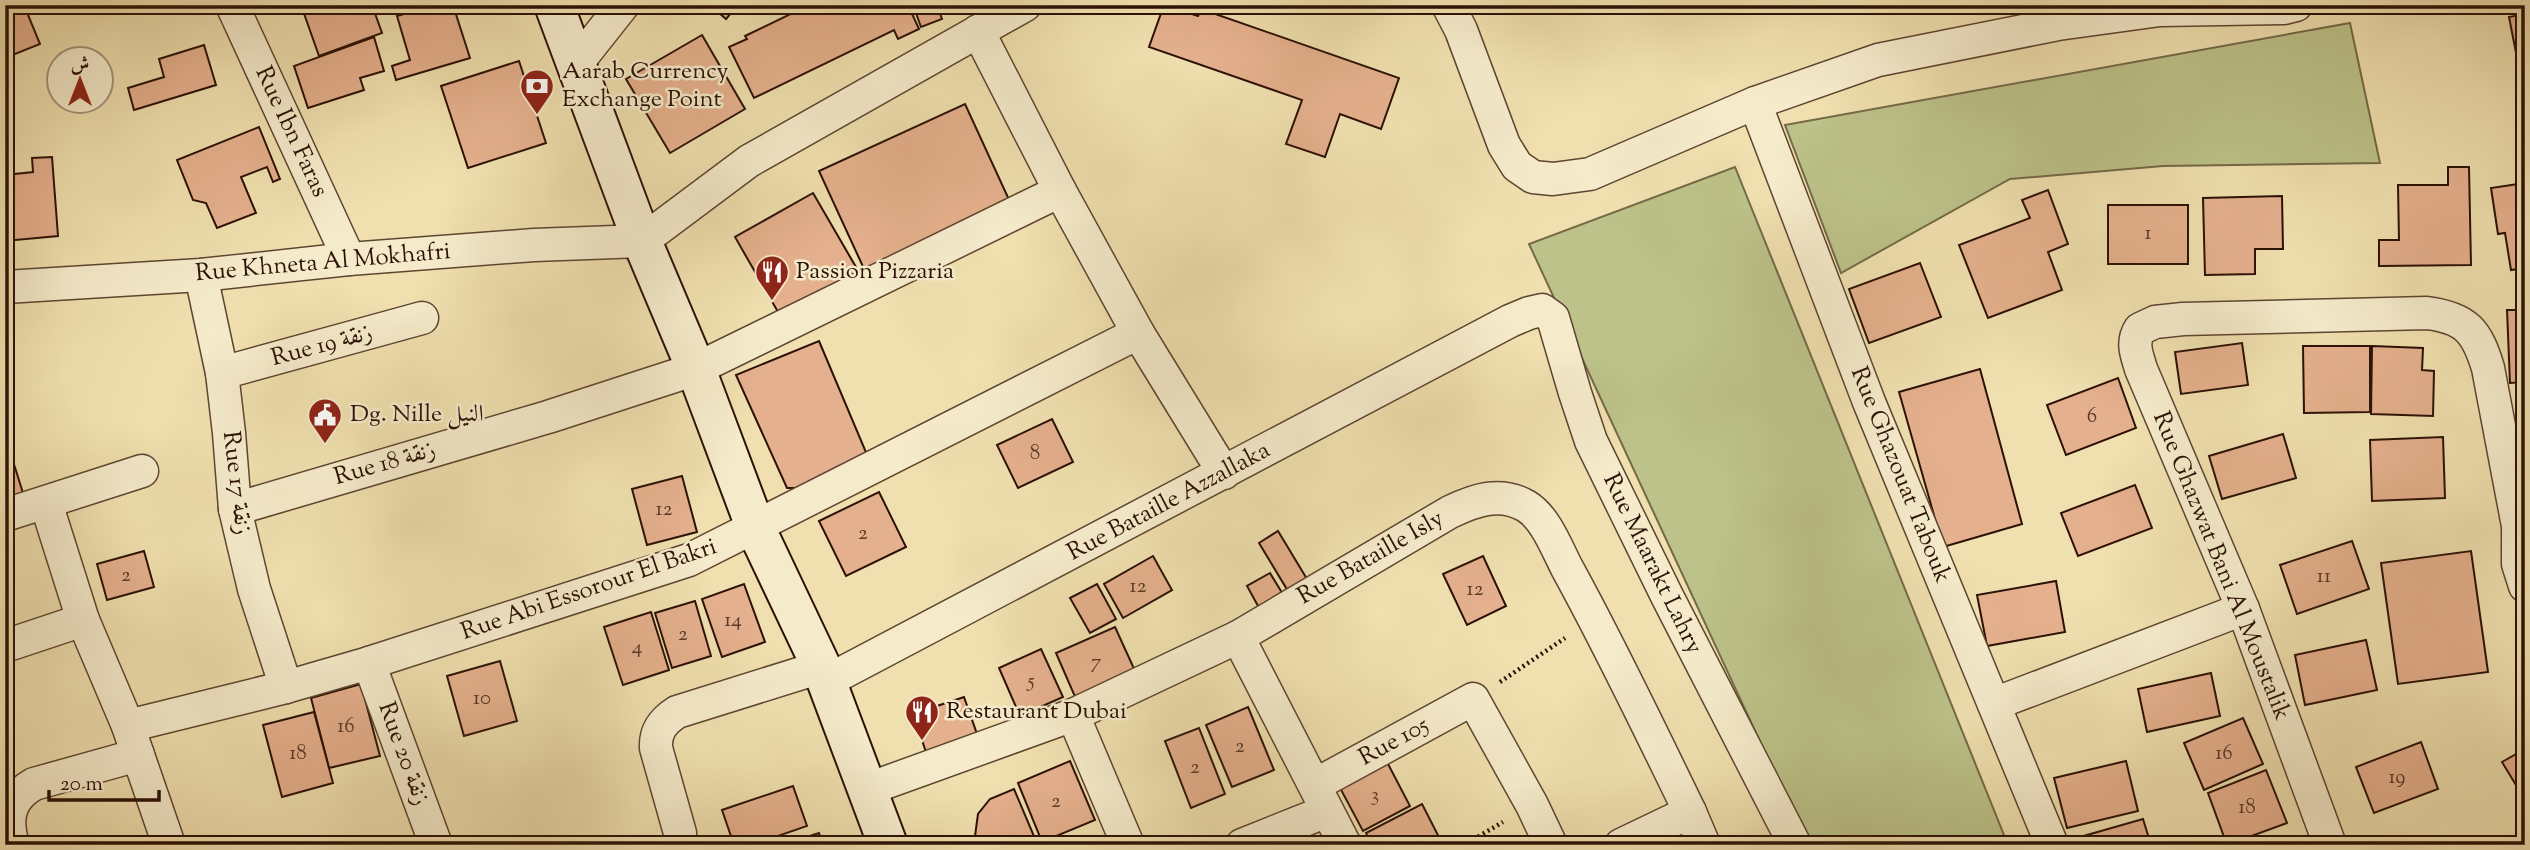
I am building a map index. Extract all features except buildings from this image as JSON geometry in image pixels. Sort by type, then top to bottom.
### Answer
[{"type":"main road","points":[[554,5],[642,241],[696,369],[756,529],[824,674],[888,845]]},
{"type":"street","name":"Rue Ibn Faras","points":[[232,5],[349,259]]},
{"type":"street","points":[[577,63],[622,5]]},
{"type":"street","points":[[642,241],[749,162],[1025,5]]},
{"type":"street","points":[[1448,5],[1461,30],[1504,145],[1517,166],[1533,177],[1553,179],[1590,174],[1755,103],[1878,60],[2058,24],[2160,9],[2284,8],[2296,5]]},
{"type":"street","points":[[978,32],[1138,334],[1224,473]]},
{"type":"street","name":"Rue Ghazouat Tabouk","points":[[1755,103],[1869,402],[2052,845]]},
{"type":"street","name":"Rue 18 زنقة","points":[[235,509],[548,417],[696,369],[1060,191]]},
{"type":"street","name":"Rue Khneta Al Mokhafri","points":[[5,288],[201,275],[349,259],[534,245],[642,241]]},
{"type":"street","name":"Rue 17 زنقة","points":[[201,275],[222,373],[235,509],[254,589],[286,687]]},
{"type":"street","name":"Rue Maarakt Lahry","points":[[1510,321],[1542,310],[1553,318],[1591,441],[1667,596],[1796,845]]},
{"type":"street","name":"Rue Ghazwat Bani Al Moustalik","points":[[2330,845],[2243,609],[2159,413],[2135,349],[2140,329],[2155,322],[2183,319],[2427,313],[2456,319],[2468,327],[2483,350],[2516,514],[2518,564],[2525,586]]},
{"type":"street","name":"Rue 19 زنقة","points":[[222,373],[422,318]]},
{"type":"street","name":"Rue Bataille Azzallaka","points":[[680,845],[680,833],[656,748],[656,740],[663,723],[677,712],[824,674],[1224,473],[1510,321]]},
{"type":"street","name":"Rue Abi Essorour El Bakri","points":[[128,726],[286,687],[369,663],[690,561],[1138,334]]},
{"type":"street","points":[[5,515],[142,471]]},
{"type":"street","name":"Rue Bataille Isly","points":[[869,789],[1073,715],[1238,637],[1428,523],[1464,505],[1491,498],[1514,501],[1537,516],[1595,618],[1704,845]]},
{"type":"street","points":[[46,503],[83,620],[128,726],[169,845]]},
{"type":"street","points":[[1994,704],[2243,609]]},
{"type":"street","points":[[5,646],[83,620]]},
{"type":"street","points":[[1238,637],[1345,845]]},
{"type":"street","name":"Rue 20 زنقة","points":[[369,663],[436,845]]},
{"type":"street","points":[[1486,691],[1551,845]]},
{"type":"street","name":"Rue 105","points":[[1242,845],[1321,798],[1486,691]]},
{"type":"street","points":[[1073,715],[1128,845]]},
{"type":"street","points":[[13,845],[9,832],[10,808],[23,790],[34,784],[138,755]]},
{"type":"street","points":[[1621,845],[1690,812]]},
{"type":"path","points":[[1486,691],[1595,618]]},
{"type":"path","points":[[1464,845],[1532,805]]},
{"type":"green space","points":[[2350,23],[2380,163],[2163,166],[2010,179],[1841,273],[1785,125]]},
{"type":"green space","points":[[1735,167],[2008,845],[1808,845],[1529,244]]},
{"type":"place","name":"Aarab Currency Exchange Point","points":[[537,116]]},
{"type":"place","name":"Passion Pizzaria","points":[[772,302]]},
{"type":"place","name":"Dg. Nille النيل","points":[[325,445]]},
{"type":"place","name":"Restaurant Dubai","points":[[922,742]]}]
